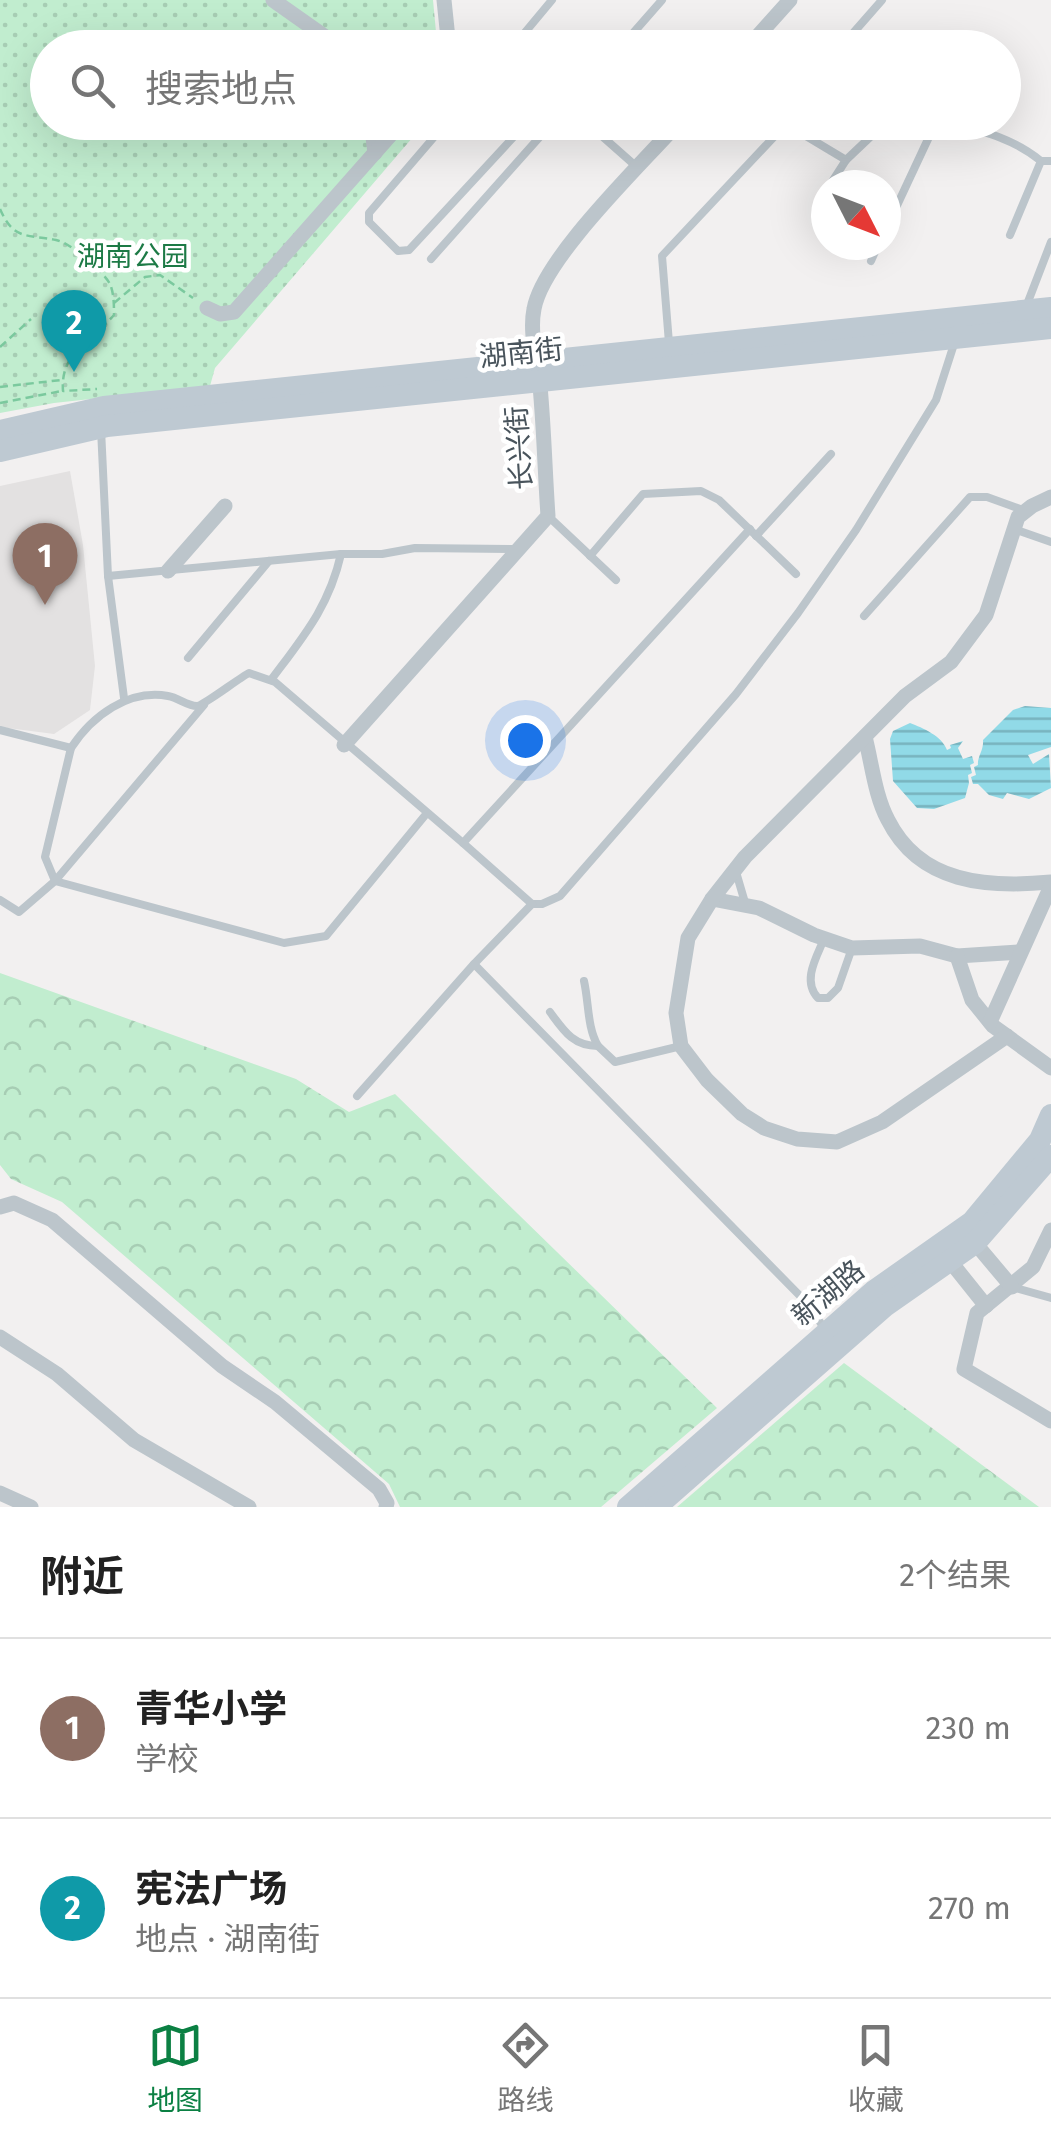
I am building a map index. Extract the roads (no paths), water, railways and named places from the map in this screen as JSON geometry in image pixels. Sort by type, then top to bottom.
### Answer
[{"type":"main road","name":"湖南街","points":[[0,452],[101,428],[538,373],[669,348],[1051,308]]},
{"type":"main road","name":"湖南街","points":[[0,431],[104,407],[1051,328]]},
{"type":"main road","name":"新湖路","points":[[628,1507],[874,1291],[972,1222],[1040,1140],[1051,1115]]},
{"type":"main road","name":"新湖路","points":[[656,1507],[885,1306],[975,1243],[1051,1156]]},
{"type":"street","points":[[273,0],[316,30]]},
{"type":"street","points":[[444,0],[447,30]]},
{"type":"street","points":[[762,30],[785,1]]},
{"type":"street","points":[[374,140],[375,153]]},
{"type":"street","points":[[206,308],[220,314],[234,312],[386,140]]},
{"type":"street","name":"长兴街","points":[[344,745],[548,516],[533,310],[542,284],[564,251],[663,140]]},
{"type":"street","points":[[1006,1036],[882,1122],[837,1142],[797,1139],[764,1128],[742,1114],[707,1080],[681,1046],[676,1012],[688,938],[712,899],[736,869],[906,696],[951,662],[986,614],[1018,518],[1051,497]]},
{"type":"street","points":[[168,571],[226,506]]},
{"type":"street","points":[[865,737],[886,818],[902,844],[918,860],[941,873],[973,882],[1006,886],[1051,884],[990,1022]]},
{"type":"street","points":[[712,899],[759,908],[824,940],[852,948],[920,946],[957,956],[1020,952]]},
{"type":"street","points":[[957,956],[972,1000],[990,1022],[1051,1068]]},
{"type":"street","points":[[0,1206],[14,1203],[52,1220],[222,1366],[276,1402],[379,1489],[386,1507]]},
{"type":"street","points":[[1051,1230],[1033,1267],[977,1313],[964,1369],[1051,1421]]},
{"type":"street","points":[[975,1243],[1012,1288]]},
{"type":"street","points":[[950,1261],[986,1306]]},
{"type":"street","points":[[0,1337],[57,1374],[134,1440],[249,1507]]},
{"type":"street","points":[[0,1493],[31,1507]]},
{"type":"lane","points":[[527,30],[552,0]]},
{"type":"lane","points":[[636,30],[662,0]]},
{"type":"lane","points":[[856,30],[882,0]]},
{"type":"lane","points":[[432,140],[370,213],[368,222],[398,250],[409,250],[511,140]]},
{"type":"lane","points":[[432,260],[537,140]]},
{"type":"lane","points":[[606,140],[638,168]]},
{"type":"lane","points":[[669,348],[662,256],[771,140]]},
{"type":"lane","points":[[815,140],[846,160]]},
{"type":"lane","points":[[839,170],[867,140]]},
{"type":"lane","points":[[901,197],[928,140]]},
{"type":"lane","points":[[1008,140],[1046,161],[1010,234]]},
{"type":"lane","points":[[1024,311],[1051,242]]},
{"type":"lane","points":[[0,900],[19,912],[55,881],[204,705],[224,686],[249,673],[271,680],[532,904],[560,896],[736,694],[798,613],[856,530],[936,400],[956,338]]},
{"type":"lane","points":[[101,428],[108,576],[124,698]]},
{"type":"lane","points":[[464,843],[753,533],[832,454]]},
{"type":"lane","points":[[590,556],[643,494],[701,492],[719,500],[796,574]]},
{"type":"lane","points":[[864,616],[970,497],[988,497],[1026,511]]},
{"type":"lane","points":[[548,516],[616,580]]},
{"type":"lane","points":[[1014,529],[1051,542]]},
{"type":"lane","points":[[108,576],[415,548],[519,549]]},
{"type":"lane","points":[[271,680],[333,588],[341,554]]},
{"type":"lane","points":[[188,658],[269,561]]},
{"type":"lane","points":[[55,881],[45,857],[71,748],[80,734],[124,698],[150,694],[172,696],[193,706],[204,705]]},
{"type":"lane","points":[[0,730],[71,748]]},
{"type":"lane","points":[[55,881],[284,943],[326,936],[427,812]]},
{"type":"lane","points":[[736,869],[746,906]]},
{"type":"lane","points":[[357,1096],[532,904]]},
{"type":"lane","points":[[824,940],[810,980],[812,992],[818,998],[828,998],[838,988],[852,948]]},
{"type":"lane","points":[[474,964],[807,1303],[827,1332]]},
{"type":"lane","points":[[584,981],[591,1034],[615,1062],[681,1046]]},
{"type":"lane","points":[[550,1012],[570,1038],[584,1046],[598,1046]]},
{"type":"lane","points":[[1012,1288],[1051,1298]]},
{"type":"water","points":[[1025,706],[1051,708],[1051,747],[1028,755],[1033,764],[1049,754],[1051,788],[1029,799],[1007,793],[1003,799],[989,795],[973,784],[971,777],[976,775],[974,767],[978,765],[983,740],[1013,710]]},
{"type":"water","points":[[910,723],[937,737],[947,750],[963,741],[958,748],[963,759],[972,756],[974,763],[970,765],[972,773],[968,775],[965,798],[934,809],[917,808],[893,781],[890,739],[893,731]]},
{"type":"place","name":"宪法广场","points":[[74,372]]},
{"type":"place","name":"青华小学","points":[[45,605]]},
{"type":"park label","name":"湖南公园","points":[[133,256]]}]
